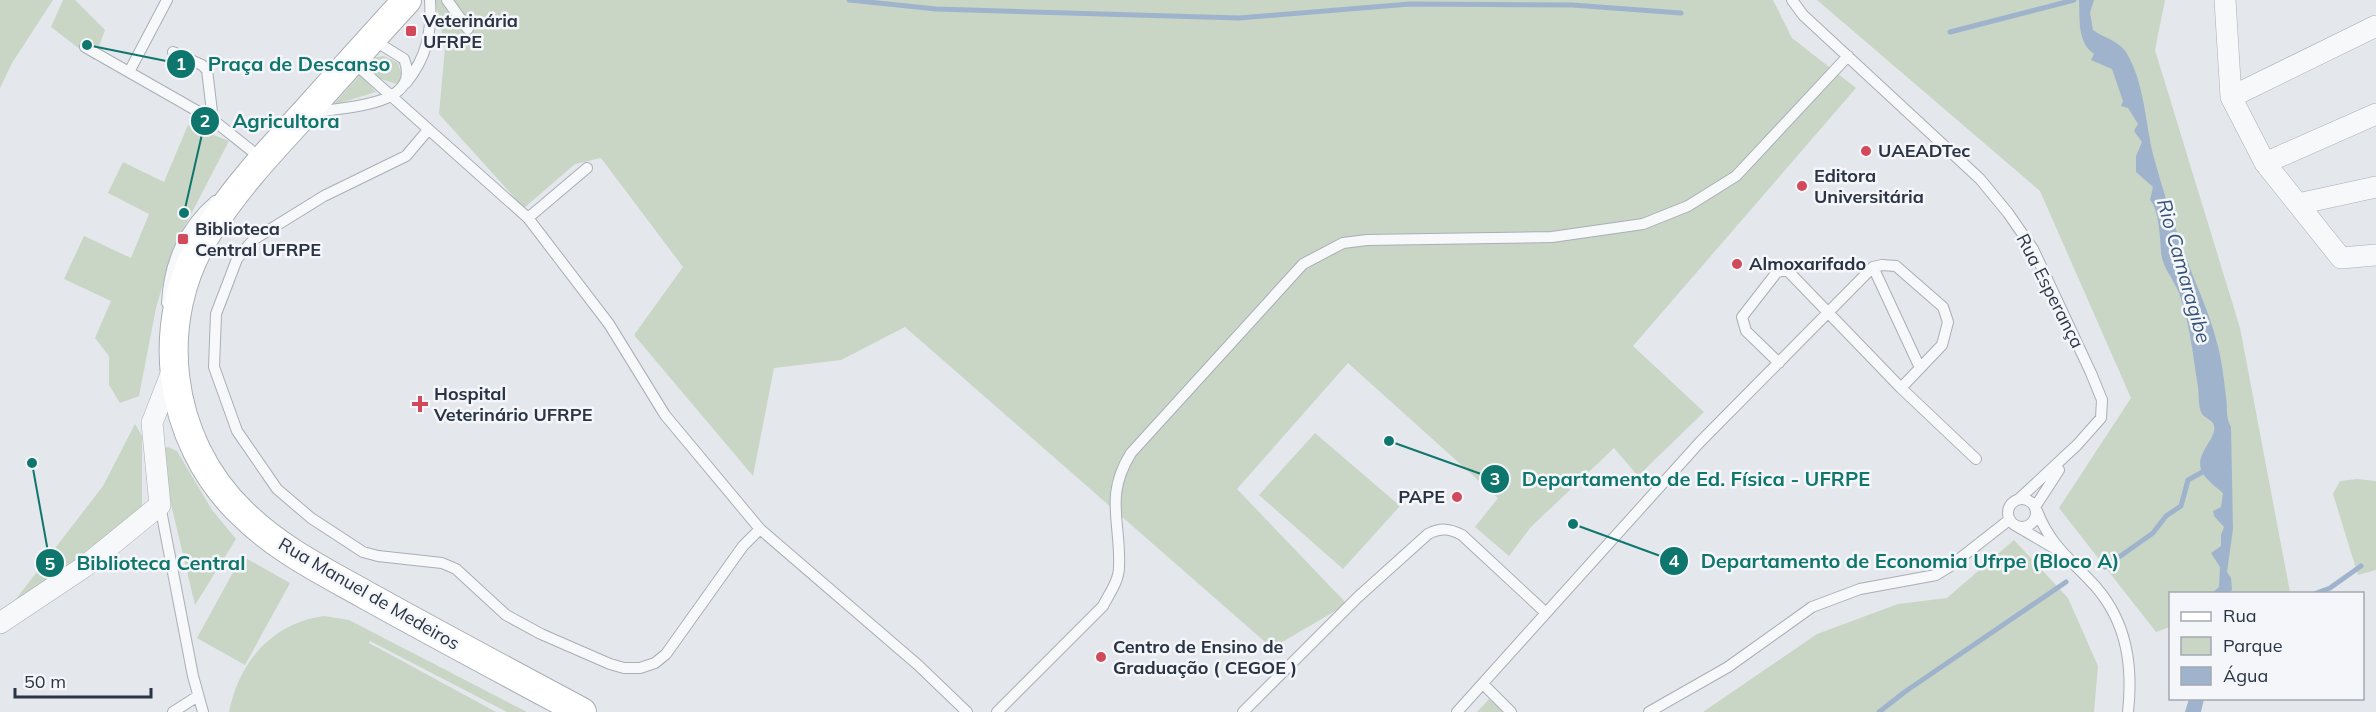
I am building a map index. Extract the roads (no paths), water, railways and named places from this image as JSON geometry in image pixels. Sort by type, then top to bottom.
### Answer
[{"type":"main road","name":"Rua Manuel de Medeiros","points":[[407,0],[262,159],[207,232],[190,267],[179,303],[173,336],[174,369],[186,429],[205,466],[240,512],[295,555],[582,712]]},
{"type":"street","points":[[2225,0],[2231,97],[2265,163],[2341,258],[2376,255]]},
{"type":"street","points":[[2231,97],[2376,26]]},
{"type":"street","points":[[2265,163],[2376,114]]},
{"type":"street","points":[[2298,204],[2376,187]]},
{"type":"street","name":"Rua Manuel de Medeiros","points":[[160,505],[152,423],[174,369]]},
{"type":"street","points":[[0,623],[84,567],[160,505]]},
{"type":"lane","points":[[129,72],[167,0]]},
{"type":"lane","points":[[303,115],[392,98],[425,55],[429,36],[430,0]]},
{"type":"lane","points":[[447,0],[468,28]]},
{"type":"lane","name":"Rua Esperança","points":[[1792,0],[1803,15],[1980,179],[2033,249],[2102,400],[2101,418],[2077,445]]},
{"type":"lane","points":[[371,39],[404,58],[407,74],[404,85]]},
{"type":"lane","points":[[85,47],[213,120],[262,159]]},
{"type":"lane","points":[[173,52],[202,65],[207,70],[213,120]]},
{"type":"lane","points":[[997,712],[1103,606],[1113,587],[1119,569],[1113,504],[1122,469],[1131,453],[1303,264],[1343,243],[1367,240],[1552,237],[1600,231],[1652,220],[1688,206],[1736,176],[1848,56]]},
{"type":"lane","points":[[352,61],[528,218],[609,324],[665,416],[760,529],[918,665],[967,712]]},
{"type":"lane","points":[[428,130],[406,156],[315,202],[253,240],[237,259],[216,314],[214,367],[237,430],[277,489],[311,518],[363,552],[442,563],[456,569],[506,615],[541,634],[624,668],[647,665],[666,654],[743,546],[760,529]]},
{"type":"lane","points":[[528,218],[587,168]]},
{"type":"lane","points":[[1457,712],[1700,442],[1873,267],[1882,265],[1896,266],[1943,307],[1948,322],[1947,333],[1942,345],[1901,388]]},
{"type":"lane","points":[[1873,267],[1920,368]]},
{"type":"lane","points":[[1779,363],[1746,330],[1742,317],[1778,272],[1787,270],[1827,314],[1976,459]]},
{"type":"lane","points":[[2062,553],[2012,522],[2009,507],[2077,445]]},
{"type":"lane","points":[[2012,522],[2028,527],[2035,520],[2036,509],[2077,445]]},
{"type":"lane","points":[[2019,499],[2028,500],[2036,509],[2051,541],[2096,588],[2116,614],[2129,651],[2131,685],[2128,712]]},
{"type":"lane","name":"Rua Manuel de Medeiros","points":[[160,505],[203,712]]},
{"type":"lane","points":[[1649,712],[1728,667],[1812,607],[1860,589],[1936,575],[2012,522]]},
{"type":"lane","points":[[1244,712],[1359,597],[1428,534],[1436,530],[1446,529],[1462,535],[1546,614]]},
{"type":"lane","points":[[1483,684],[1511,712]]},
{"type":"lane","points":[[173,712],[198,696]]},
{"type":"water","name":"Rio Camaragibe","points":[[2079,0],[2094,0],[2090,13],[2093,30],[2119,45],[2126,52],[2132,64],[2141,90],[2161,183],[2211,321],[2219,350],[2227,401],[2227,416],[2231,427],[2233,529],[2227,572],[2231,578],[2232,590],[2229,592],[2213,592],[2219,587],[2220,567],[2211,553],[2221,546],[2224,527],[2214,516],[2213,511],[2221,507],[2223,493],[2205,477],[2200,467],[2203,453],[2214,428],[2213,423],[2202,414],[2200,408],[2186,316],[2179,293],[2165,267],[2157,217],[2150,200],[2153,187],[2136,172],[2136,156],[2142,142],[2134,131],[2138,124],[2128,108],[2121,106],[2123,101],[2112,69],[2091,60],[2094,54],[2085,43],[2080,30]]},
{"type":"water","points":[[2189,700],[2204,700],[2201,712],[2185,712]]},
{"type":"waterway","points":[[849,0],[936,9],[1239,18],[1410,4],[1572,5],[1681,13]]},
{"type":"waterway","points":[[1950,32],[2074,0]]},
{"type":"waterway","points":[[2105,567],[2153,533],[2166,516],[2181,506],[2188,480],[2208,469]]},
{"type":"waterway","points":[[2319,592],[2330,588],[2361,566]]},
{"type":"waterway","points":[[1879,712],[1906,691],[2066,582]]},
{"type":"place","name":"Veterinária UFRPE","points":[[411,31]]},
{"type":"place","name":"Praça de Descanso","points":[[87,45]]},
{"type":"place","name":"UAEADTec","points":[[1866,151]]},
{"type":"place","name":"Editora Universitária","points":[[1802,186]]},
{"type":"place","name":"Agricultora","points":[[184,213]]},
{"type":"place","name":"Biblioteca Central UFRPE","points":[[183,239]]},
{"type":"place","name":"Almoxarifado","points":[[1737,264]]},
{"type":"place","name":"Hospital Veterinário UFRPE","points":[[420,404]]},
{"type":"place","name":"Departamento de Ed. Física - UFRPE","points":[[1389,441]]},
{"type":"place","name":"Biblioteca Central","points":[[32,463]]},
{"type":"place","name":"PAPE","points":[[1457,497]]},
{"type":"place","name":"Departamento de Economia Ufrpe (Bloco A)","points":[[1573,524]]},
{"type":"place","name":"Centro de Ensino de Graduação ( CEGOE )","points":[[1101,657]]}]
